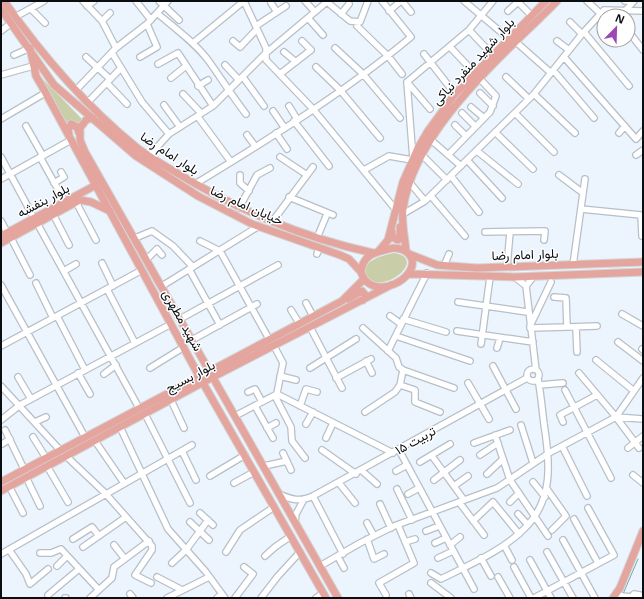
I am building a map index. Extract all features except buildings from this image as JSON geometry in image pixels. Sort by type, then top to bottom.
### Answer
[{"type":"main road","name":"بلوار امام رضا","points":[[4,1],[42,53],[88,102],[149,156],[195,184],[240,208],[272,222],[317,238],[375,252]]},
{"type":"main road","name":"بلوار شهید منفرد نیاکی","points":[[408,253],[403,214],[410,183],[422,155],[454,107],[480,79],[546,1]]},
{"type":"main road","name":"بلوار شهید منفرد نیاکی","points":[[375,252],[388,240],[392,232],[403,182],[412,160],[428,131],[455,94],[557,1]]},
{"type":"main road","name":"خیابان امام رضا","points":[[1,9],[10,24],[30,48],[48,78],[136,156],[198,196],[259,226],[318,251],[349,259],[361,272]]},
{"type":"main road","name":"شهید مطهری","points":[[30,48],[36,76],[45,93],[199,376],[325,595]]},
{"type":"main road","points":[[42,53],[57,75],[55,78],[48,78]]},
{"type":"main road","points":[[76,88],[70,86],[67,89],[80,107]]},
{"type":"main road","points":[[79,133],[83,124],[93,118]]},
{"type":"main road","points":[[71,139],[68,130],[71,124],[77,127],[79,133]]},
{"type":"main road","name":"شهید مطهری","points":[[79,133],[85,152],[338,598]]},
{"type":"main road","name":"بلوار بنفشه","points":[[1,243],[7,235],[96,185]]},
{"type":"main road","name":"بلوار بنفشه","points":[[36,220],[53,214],[80,200],[91,202],[110,211]]},
{"type":"main road","points":[[392,232],[394,239],[400,238],[400,223],[403,214]]},
{"type":"main road","points":[[114,220],[122,216]]},
{"type":"main road","points":[[317,238],[331,245],[354,252],[355,256],[349,259]]},
{"type":"main road","points":[[393,248],[408,253],[413,265],[408,274],[391,285],[376,287],[370,285],[364,279],[361,272],[365,258],[375,252],[393,248]]},
{"type":"main road","name":"بلوار امام رضا","points":[[408,253],[426,262],[444,266],[477,268],[643,262]]},
{"type":"main road","points":[[426,262],[422,262],[420,265],[422,269],[445,274]]},
{"type":"main road","name":"بلوار امام رضا","points":[[408,274],[427,273],[515,277],[643,272]]},
{"type":"main road","name":"بلوار بسیج","points":[[1,482],[342,301],[364,279]]},
{"type":"main road","name":"بلوار بسیج","points":[[3,489],[213,377],[391,285]]},
{"type":"main road","points":[[342,301],[360,291],[366,294],[363,300]]},
{"type":"main road","points":[[200,354],[204,359],[212,364],[224,363],[223,369],[228,370],[222,383],[222,392],[215,393],[213,400],[202,390],[188,391],[189,387],[185,384],[192,371],[190,359],[197,359],[200,354]]},
{"type":"main road","points":[[615,596],[643,531]]},
{"type":"street","points":[[85,3],[94,1]]},
{"type":"street","points":[[136,1],[149,22],[157,47],[140,57]]},
{"type":"street","points":[[159,1],[166,4],[179,20]]},
{"type":"street","points":[[193,43],[244,1],[257,27],[266,53],[266,60],[313,109],[396,210]]},
{"type":"street","points":[[305,1],[315,12]]},
{"type":"street","points":[[149,156],[169,134],[213,106],[266,53],[327,2],[350,21],[360,22],[368,1]]},
{"type":"street","points":[[195,184],[313,109],[388,56],[410,37],[382,1]]},
{"type":"street","points":[[389,11],[401,1],[411,12]]},
{"type":"street","points":[[464,1],[552,72],[594,118]]},
{"type":"street","points":[[587,1],[596,9]]},
{"type":"street","points":[[625,1],[634,1]]},
{"type":"street","points":[[15,17],[42,2]]},
{"type":"street","points":[[406,82],[450,48],[469,30],[492,2]]},
{"type":"street","points":[[508,12],[519,2],[532,16]]},
{"type":"street","points":[[85,3],[102,21],[121,68],[142,102],[169,134]]},
{"type":"street","points":[[271,3],[277,12]]},
{"type":"street","points":[[76,88],[98,68],[114,50],[158,14],[166,4]]},
{"type":"street","points":[[341,14],[349,4]]},
{"type":"street","points":[[232,41],[240,47],[257,27],[286,6]]},
{"type":"street","points":[[31,9],[45,22]]},
{"type":"street","points":[[102,21],[110,13]]},
{"type":"street","points":[[158,14],[193,43],[208,60],[228,92],[246,114]]},
{"type":"street","points":[[308,18],[323,35]]},
{"type":"street","points":[[403,214],[431,196],[534,94],[583,33],[596,19]]},
{"type":"street","points":[[570,22],[583,33],[629,86]]},
{"type":"street","points":[[1,30],[10,24]]},
{"type":"street","points":[[357,26],[388,56],[402,74]]},
{"type":"street","points":[[469,30],[485,47]]},
{"type":"street","points":[[280,74],[310,50],[302,41]]},
{"type":"street","points":[[557,41],[569,50]]},
{"type":"street","points":[[636,42],[643,50]]},
{"type":"street","points":[[14,55],[30,48]]},
{"type":"street","points":[[335,48],[363,74],[400,118]]},
{"type":"street","points":[[450,48],[467,64]]},
{"type":"street","points":[[284,52],[296,62]]},
{"type":"street","points":[[158,64],[178,53],[198,86],[213,106]]},
{"type":"street","points":[[424,54],[455,94]]},
{"type":"street","points":[[86,57],[98,68],[128,104]]},
{"type":"street","points":[[564,57],[636,139],[643,131]]},
{"type":"street","points":[[225,65],[241,78],[264,106]]},
{"type":"street","points":[[1,75],[33,66]]},
{"type":"street","points":[[171,78],[186,66]]},
{"type":"street","points":[[316,67],[340,90],[380,138]]},
{"type":"street","points":[[88,102],[121,68]]},
{"type":"street","points":[[506,77],[529,99]]},
{"type":"street","points":[[448,155],[490,112],[493,106],[496,96],[480,79]]},
{"type":"street","points":[[198,86],[208,80]]},
{"type":"street","points":[[406,82],[430,109]]},
{"type":"street","points":[[364,170],[389,156],[412,160],[406,82]]},
{"type":"street","points":[[1,119],[45,93]]},
{"type":"street","points":[[480,93],[493,106]]},
{"type":"street","points":[[183,94],[200,115],[231,162]]},
{"type":"street","points":[[534,94],[575,133]]},
{"type":"street","points":[[164,106],[180,127]]},
{"type":"street","points":[[289,106],[295,120],[329,166]]},
{"type":"street","points":[[471,107],[484,118]]},
{"type":"street","points":[[273,111],[284,127]]},
{"type":"street","points":[[515,113],[554,152]]},
{"type":"street","points":[[462,114],[475,126]]},
{"type":"street","points":[[455,124],[466,136]]},
{"type":"street","points":[[26,126],[64,202]]},
{"type":"street","points":[[619,133],[625,126]]},
{"type":"street","points":[[495,132],[533,169]]},
{"type":"street","points":[[276,133],[287,149]]},
{"type":"street","points":[[246,135],[254,146]]},
{"type":"street","points":[[1,179],[42,157],[71,139]]},
{"type":"street","points":[[431,140],[461,166]]},
{"type":"street","points":[[636,154],[643,150]]},
{"type":"street","points":[[477,151],[518,184]]},
{"type":"street","points":[[422,155],[449,178],[479,212]]},
{"type":"street","points":[[1,157],[139,408]]},
{"type":"street","points":[[280,157],[306,175]]},
{"type":"street","points":[[467,160],[502,198]]},
{"type":"street","points":[[272,222],[289,197],[313,167]]},
{"type":"street","points":[[240,208],[257,175],[270,168]]},
{"type":"street","points":[[54,183],[64,177],[61,172]]},
{"type":"street","points":[[240,175],[240,183],[249,191]]},
{"type":"street","points":[[558,175],[583,193]]},
{"type":"street","points":[[573,265],[585,179]]},
{"type":"street","points":[[410,183],[425,201]]},
{"type":"street","points":[[431,196],[465,236]]},
{"type":"street","points":[[289,197],[330,215],[317,238]]},
{"type":"street","points":[[76,202],[96,240]]},
{"type":"street","points":[[581,210],[642,215],[642,236]]},
{"type":"street","points":[[53,214],[69,245]]},
{"type":"street","points":[[1,221],[7,235],[30,275]]},
{"type":"street","points":[[162,286],[259,226]]},
{"type":"street","points":[[135,238],[152,231],[173,246],[192,268],[220,325]]},
{"type":"street","points":[[485,232],[545,231],[544,240]]},
{"type":"street","points":[[507,267],[510,232]]},
{"type":"street","points":[[200,241],[218,252],[254,306],[269,339]]},
{"type":"street","points":[[147,260],[157,249],[162,255]]},
{"type":"street","points":[[444,266],[449,254]]},
{"type":"street","points":[[64,271],[76,264]]},
{"type":"street","points":[[102,264],[113,286]]},
{"type":"street","points":[[180,319],[278,265]]},
{"type":"street","points":[[1,346],[142,270]]},
{"type":"street","points":[[388,351],[427,273]]},
{"type":"street","points":[[431,573],[441,579],[504,545],[519,534],[535,517],[545,497],[547,489],[549,453],[538,372],[536,370],[533,342],[527,312],[526,286],[534,276]]},
{"type":"street","points":[[481,344],[490,277]]},
{"type":"street","points":[[515,277],[526,286]]},
{"type":"street","points":[[530,327],[551,282]]},
{"type":"street","points":[[36,283],[85,370]]},
{"type":"street","points":[[1,285],[85,437]]},
{"type":"street","points":[[107,289],[135,343]]},
{"type":"street","points":[[554,297],[566,298],[567,327]]},
{"type":"street","points":[[458,302],[527,312]]},
{"type":"street","points":[[306,303],[313,316]]},
{"type":"street","points":[[192,340],[254,306]]},
{"type":"street","points":[[291,310],[299,323]]},
{"type":"street","points":[[622,314],[643,326]]},
{"type":"street","points":[[390,316],[402,321],[446,332]]},
{"type":"street","points":[[1,420],[20,405],[171,324]]},
{"type":"street","points":[[530,327],[597,326]]},
{"type":"street","points":[[310,327],[342,388]]},
{"type":"street","points":[[576,327],[577,352]]},
{"type":"street","points":[[363,328],[396,358],[398,367],[454,388]]},
{"type":"street","points":[[457,331],[533,342]]},
{"type":"street","points":[[396,336],[470,361]]},
{"type":"street","points":[[498,348],[500,338]]},
{"type":"street","points":[[310,368],[356,339]]},
{"type":"street","points":[[618,342],[643,361]]},
{"type":"street","points":[[274,346],[283,363],[276,398],[291,427],[292,441],[306,458]]},
{"type":"street","points":[[150,368],[184,347]]},
{"type":"street","points":[[336,378],[368,360],[372,373]]},
{"type":"street","points":[[596,360],[634,391]]},
{"type":"street","points":[[104,374],[116,365]]},
{"type":"street","points":[[493,366],[516,409]]},
{"type":"street","points":[[365,412],[395,392],[400,385],[403,370]]},
{"type":"street","points":[[536,370],[530,370],[526,375],[527,378],[532,381],[538,379]]},
{"type":"street","points":[[78,373],[90,394]]},
{"type":"street","points":[[579,373],[616,417],[639,448]]},
{"type":"street","points":[[280,376],[296,380]]},
{"type":"street","points":[[18,377],[31,399]]},
{"type":"street","name":"تربیت ۱۵","points":[[302,500],[339,483],[527,378]]},
{"type":"street","points":[[320,566],[367,539],[398,525],[498,488],[549,453],[616,417],[643,378]]},
{"type":"street","points":[[468,383],[488,419]]},
{"type":"street","points":[[539,386],[563,383]]},
{"type":"street","points":[[400,385],[415,390],[415,402],[440,412]]},
{"type":"street","points":[[1,386],[60,450]]},
{"type":"street","points":[[248,392],[255,389],[262,402]]},
{"type":"street","points":[[300,406],[306,389],[317,392]]},
{"type":"street","points":[[565,390],[611,478]]},
{"type":"street","points":[[235,416],[277,394]]},
{"type":"street","points":[[277,394],[333,423],[396,451],[407,465],[474,589]]},
{"type":"street","points":[[563,422],[560,415],[597,394]]},
{"type":"street","points":[[171,400],[184,428]]},
{"type":"street","points":[[255,406],[273,438]]},
{"type":"street","points":[[306,424],[312,412]]},
{"type":"street","points":[[145,414],[190,504]]},
{"type":"street","points":[[35,422],[46,417]]},
{"type":"street","points":[[616,417],[643,419]]},
{"type":"street","points":[[267,428],[276,423]]},
{"type":"street","points":[[326,438],[333,423]]},
{"type":"street","points":[[521,425],[533,463]]},
{"type":"street","points":[[120,427],[167,526],[209,576],[221,597]]},
{"type":"street","points":[[5,430],[24,469]]},
{"type":"street","points":[[474,443],[510,430]]},
{"type":"street","points":[[495,435],[510,480],[548,536]]},
{"type":"street","points":[[628,448],[643,436]]},
{"type":"street","points":[[33,437],[46,458]]},
{"type":"street","points":[[2,444],[10,439]]},
{"type":"street","points":[[95,440],[124,483]]},
{"type":"street","points":[[480,455],[498,443]]},
{"type":"street","points":[[420,462],[450,444]]},
{"type":"street","points":[[1,554],[10,551],[61,522],[105,493],[192,445]]},
{"type":"street","points":[[562,446],[587,496]]},
{"type":"street","points":[[322,450],[377,484]]},
{"type":"street","points":[[182,451],[196,480]]},
{"type":"street","points":[[283,454],[291,470]]},
{"type":"street","points":[[210,476],[245,455]]},
{"type":"street","points":[[66,456],[105,493],[149,541],[152,546],[152,550],[135,575],[151,583]]},
{"type":"street","points":[[432,456],[454,486],[473,521],[484,535]]},
{"type":"street","points":[[486,474],[503,459]]},
{"type":"street","points":[[434,480],[460,460]]},
{"type":"street","points":[[264,466],[287,461]]},
{"type":"street","points":[[396,471],[407,465]]},
{"type":"street","points":[[47,466],[68,502]]},
{"type":"street","points":[[234,483],[254,472]]},
{"type":"street","points":[[633,475],[643,483]]},
{"type":"street","points":[[454,486],[468,476]]},
{"type":"street","points":[[26,477],[40,506]]},
{"type":"street","points":[[533,482],[545,497]]},
{"type":"street","points":[[339,483],[355,503]]},
{"type":"street","points":[[408,494],[419,488]]},
{"type":"street","points":[[3,489],[23,513]]},
{"type":"street","points":[[397,489],[412,520]]},
{"type":"street","points":[[547,489],[566,516],[552,530]]},
{"type":"street","points":[[510,502],[519,493]]},
{"type":"street","points":[[279,494],[288,498],[302,500],[296,514],[295,522]]},
{"type":"street","points":[[313,496],[343,554]]},
{"type":"street","points":[[473,521],[493,502],[519,534]]},
{"type":"street","points":[[380,504],[392,528]]},
{"type":"street","points":[[226,552],[240,530],[274,507]]},
{"type":"street","points":[[534,598],[614,555],[588,508]]},
{"type":"street","points":[[200,513],[213,525]]},
{"type":"street","points":[[518,514],[528,525]]},
{"type":"street","points":[[83,547],[126,517]]},
{"type":"street","points":[[574,519],[598,563]]},
{"type":"street","points":[[172,563],[186,550],[208,520]]},
{"type":"street","points":[[190,522],[210,540]]},
{"type":"street","points":[[367,523],[374,536]]},
{"type":"street","points":[[386,595],[379,583],[414,563],[398,525]]},
{"type":"street","points":[[426,531],[439,526]]},
{"type":"street","points":[[73,539],[92,527],[99,536]]},
{"type":"street","points":[[265,556],[291,536]]},
{"type":"street","points":[[450,545],[460,537]]},
{"type":"street","points":[[435,543],[446,538]]},
{"type":"street","points":[[367,539],[374,559],[384,554]]},
{"type":"street","points":[[405,542],[415,539]]},
{"type":"street","points":[[563,540],[595,598]]},
{"type":"street","points":[[90,598],[112,578],[114,567],[149,541]]},
{"type":"street","points":[[114,545],[125,559]]},
{"type":"street","points":[[504,545],[512,560]]},
{"type":"street","points":[[40,553],[51,553],[60,549],[99,590]]},
{"type":"street","points":[[10,551],[26,574],[30,584],[48,570]]},
{"type":"street","points":[[438,558],[453,551]]},
{"type":"street","points":[[261,598],[278,576],[300,552]]},
{"type":"street","points":[[547,552],[573,598]]},
{"type":"street","points":[[57,566],[68,556]]},
{"type":"street","points":[[338,557],[344,568]]},
{"type":"street","points":[[481,558],[491,576]]},
{"type":"street","points":[[530,560],[551,598]]},
{"type":"street","points":[[514,566],[531,598]]},
{"type":"street","points":[[235,598],[253,574],[244,567]]},
{"type":"street","points":[[48,595],[79,569]]},
{"type":"street","points":[[167,598],[209,576]]},
{"type":"street","points":[[157,577],[182,590]]},
{"type":"street","points":[[498,577],[510,598]]},
{"type":"street","points":[[431,583],[451,598]]},
{"type":"street","points":[[615,596],[632,597],[634,594],[640,594],[643,598]]},
{"type":"street","points":[[316,598],[325,595]]},
{"type":"green space","points":[[39,75],[82,119],[77,126],[66,125]]},
{"type":"green space","points":[[394,253],[403,256],[407,261],[402,272],[395,278],[386,281],[377,282],[368,280],[366,268],[368,264],[372,260]]},
{"type":"waterway","points":[[623,594],[638,559]]}]
